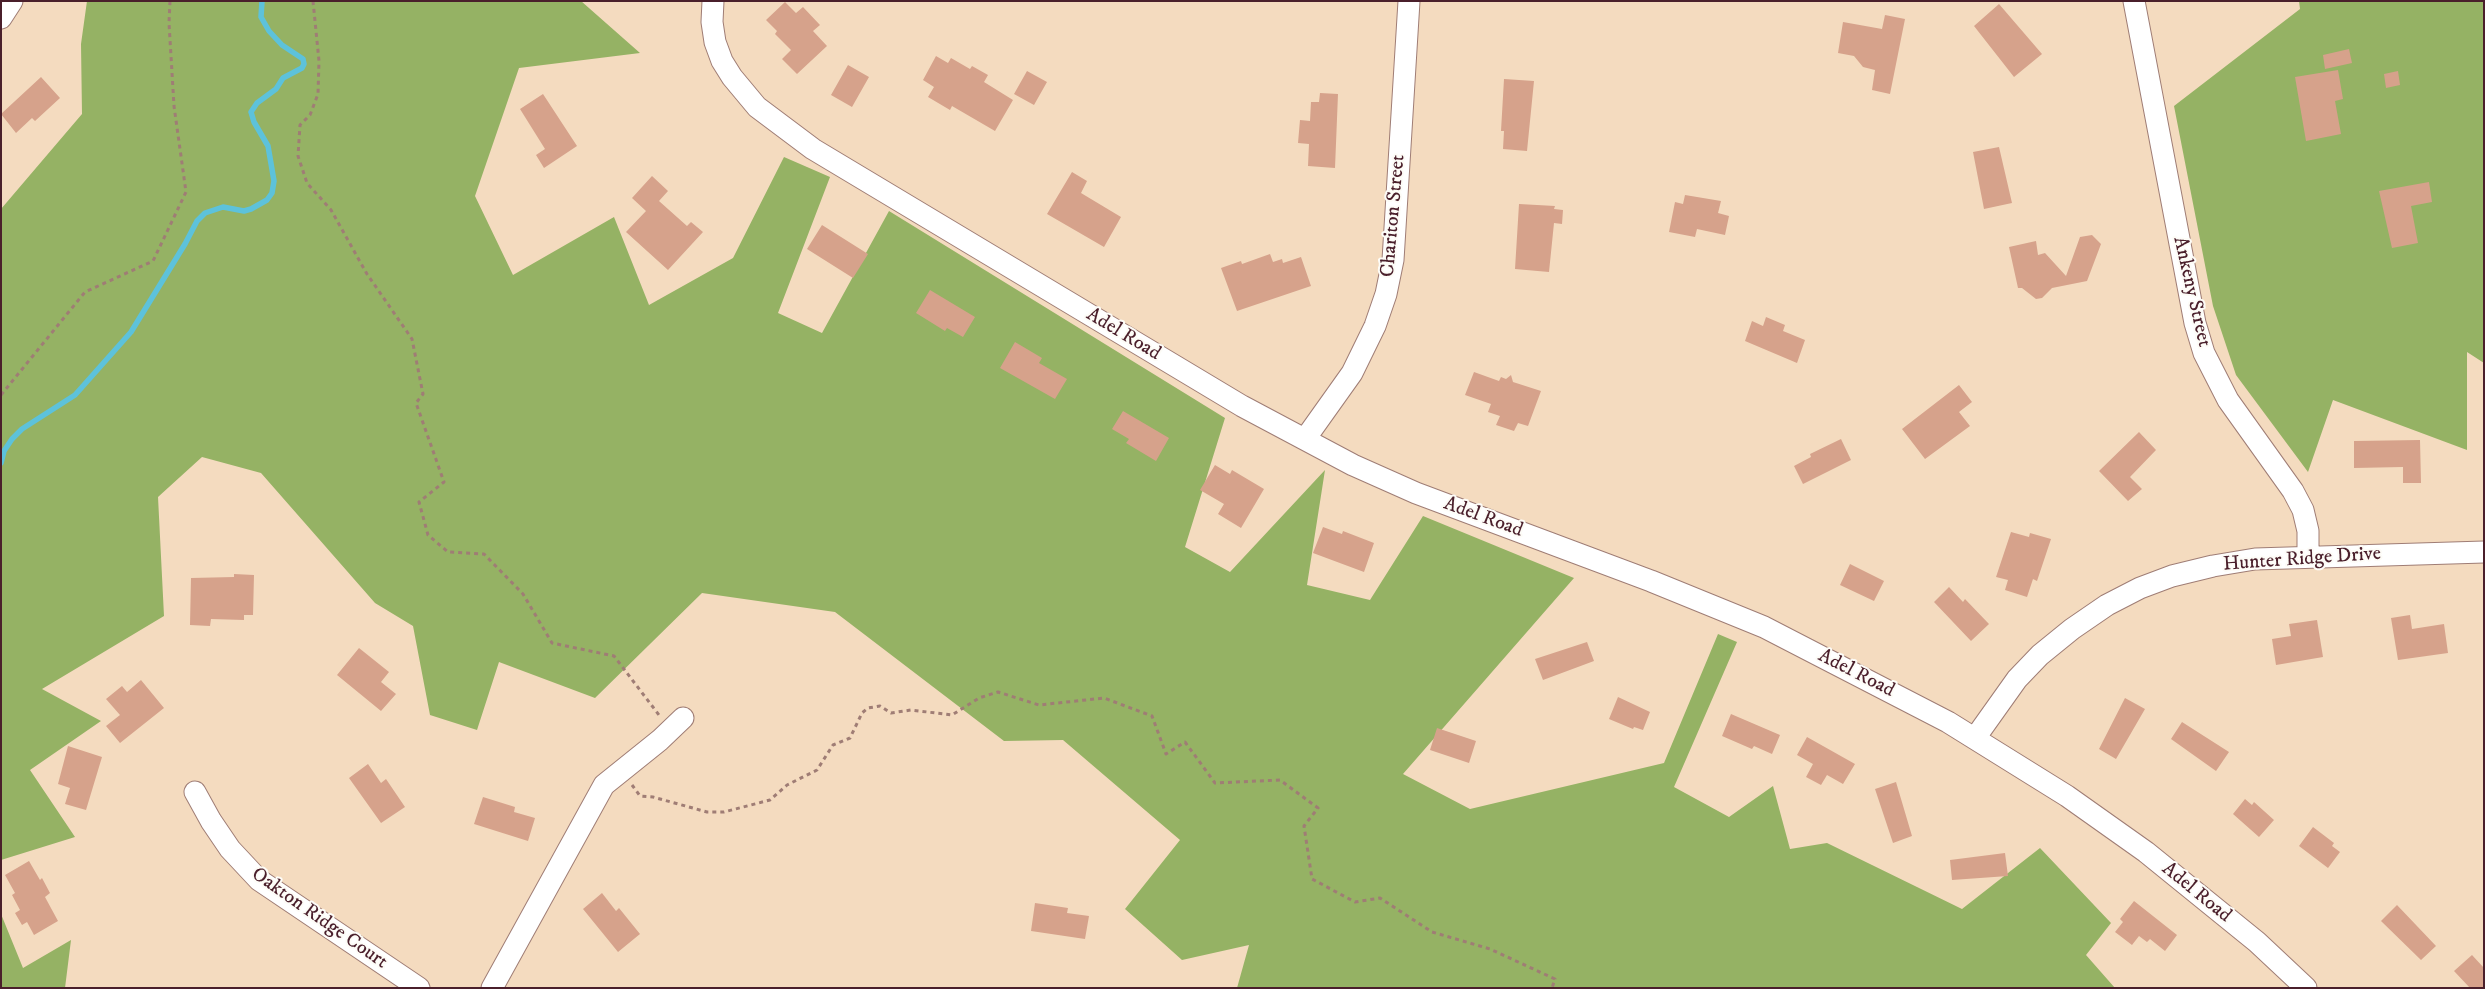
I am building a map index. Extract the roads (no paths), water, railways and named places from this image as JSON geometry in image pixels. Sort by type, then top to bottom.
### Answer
[{"type":"street","points":[[1,18],[12,1]]},
{"type":"street","name":"Adel Road","points":[[713,1],[712,22],[722,60],[732,77],[757,107],[813,149],[1242,406],[1353,465],[1416,493],[1651,581],[1764,627],[1920,706],[1976,738],[2067,796],[2146,852],[2257,942],[2306,988]]},
{"type":"street","name":"Chariton Street","points":[[1305,440],[1352,373],[1375,326],[1386,294],[1393,260],[1409,1]]},
{"type":"street","name":"Ankeny Street","points":[[2134,1],[2195,323],[2204,353],[2228,400],[2294,491],[2303,510],[2308,531],[2308,557]]},
{"type":"street","name":"Hunter Ridge Drive","points":[[1976,738],[2017,679],[2040,655],[2072,629],[2107,605],[2140,588],[2172,576],[2212,566],[2255,559],[2484,552]]},
{"type":"street","points":[[492,988],[604,785],[677,724]]},
{"type":"street","name":"Oakton Ridge Court","points":[[195,792],[211,822],[230,849],[259,880],[420,988]]},
{"type":"waterway","points":[[1,463],[4,451],[12,439],[22,429],[75,395],[131,332],[197,221],[205,213],[223,207],[244,211],[251,209],[267,200],[272,193],[274,181],[268,146],[254,122],[251,112],[257,103],[276,89],[283,78],[302,68],[304,64],[303,59],[282,45],[269,31],[261,17],[262,1]]}]
